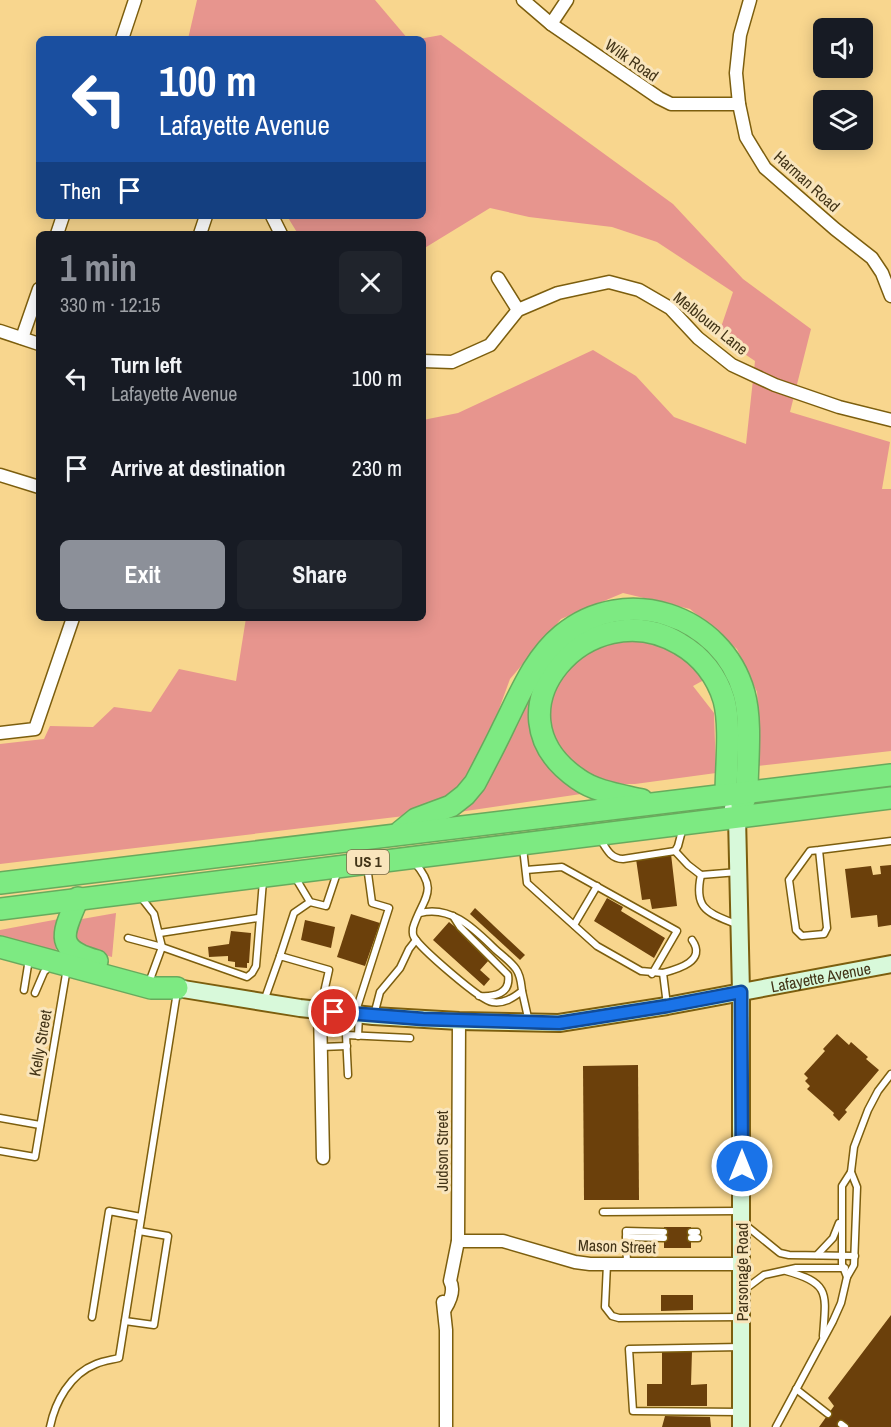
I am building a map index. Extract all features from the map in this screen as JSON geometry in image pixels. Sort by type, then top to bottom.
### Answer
[{"type":"highway","points":[[395,836],[416,819],[452,806],[475,783],[526,683],[549,647],[561,635],[588,618],[605,612],[621,610],[639,609],[677,617],[706,634],[719,646],[730,663],[744,692],[748,709],[736,794]]},
{"type":"highway","points":[[654,804],[579,781],[560,764],[545,741],[541,730],[539,708],[550,676],[557,665],[568,655],[581,644],[595,637],[627,630],[659,634],[689,649],[703,662],[724,700],[737,817]]},
{"type":"highway","name":"US 1","points":[[0,883],[891,775]]},
{"type":"highway","name":"US 1","points":[[0,909],[891,798]]},
{"type":"highway","points":[[78,898],[65,931],[65,940],[70,950],[81,957],[151,977],[177,988]]},
{"type":"highway","points":[[0,947],[151,988],[177,988]]},
{"type":"street","points":[[123,36],[135,0]]},
{"type":"street","name":"Wilk Road","points":[[523,0],[552,24],[671,104],[738,104]]},
{"type":"street","points":[[552,24],[567,0]]},
{"type":"street","name":"Harman Road","points":[[750,0],[737,54],[738,104],[746,137],[765,168],[835,229],[887,269],[891,296]]},
{"type":"street","points":[[498,278],[518,310]]},
{"type":"street","name":"Melbloum Lane","points":[[426,361],[452,362],[490,345],[518,310],[558,293],[609,282],[639,290],[670,308],[698,339],[732,365],[776,385],[828,403],[891,420]]},
{"type":"street","points":[[22,338],[36,298]]},
{"type":"street","points":[[0,331],[36,343]]},
{"type":"street","points":[[0,475],[36,487]]},
{"type":"street","points":[[0,733],[35,729],[73,621]]},
{"type":"street","name":"Parsonage Road","points":[[737,817],[741,927],[741,1419]]},
{"type":"street","name":"Lafayette Avenue","points":[[177,988],[363,1015],[529,1023],[581,1020],[667,1006],[891,964]]},
{"type":"street","points":[[320,1010],[323,1158]]},
{"type":"street","name":"Judson Street","points":[[446,1427],[445,1309],[451,1300],[450,1281],[458,1241],[459,1021]]},
{"type":"street","name":"Mason Street","points":[[458,1241],[503,1241],[575,1262],[742,1264]]},
{"type":"lane","points":[[598,834],[611,856],[616,859],[670,853],[678,846],[684,823]]},
{"type":"lane","points":[[819,850],[827,928],[824,934],[802,936],[796,930],[789,880],[810,851],[891,841]]},
{"type":"lane","points":[[522,844],[526,883],[603,950],[641,971],[663,974],[692,961],[697,952],[692,940]]},
{"type":"lane","points":[[675,850],[688,865],[701,875],[739,872]]},
{"type":"lane","points":[[410,857],[427,879],[428,886],[413,928],[416,940],[485,1000],[500,1002],[511,999],[522,991]]},
{"type":"lane","points":[[358,1036],[389,908],[372,903],[366,862]]},
{"type":"lane","points":[[291,872],[310,902],[326,906],[340,865]]},
{"type":"lane","points":[[526,870],[562,867],[677,931],[652,974]]},
{"type":"lane","points":[[128,938],[162,947],[247,977],[256,966],[258,918],[264,875]]},
{"type":"lane","points":[[701,875],[699,883],[701,903],[704,909],[741,927]]},
{"type":"lane","points":[[574,925],[597,886]]},
{"type":"lane","points":[[135,891],[154,914],[160,933],[162,947],[151,977]]},
{"type":"lane","points":[[263,1002],[294,913],[310,902]]},
{"type":"lane","points":[[420,913],[434,911],[467,923],[515,967],[521,982],[529,1023]]},
{"type":"lane","points":[[452,916],[508,975],[508,985],[502,993],[478,996]]},
{"type":"lane","points":[[160,933],[258,918]]},
{"type":"lane","points":[[363,1015],[400,968],[416,940]]},
{"type":"lane","points":[[24,990],[29,955]]},
{"type":"lane","points":[[280,956],[329,970],[320,1010]]},
{"type":"lane","points":[[35,993],[44,972],[60,964]]},
{"type":"lane","name":"Kelly Street","points":[[0,1151],[35,1157],[60,964]]},
{"type":"lane","points":[[663,974],[667,1006]]},
{"type":"lane","points":[[50,1427],[60,1395],[73,1380],[94,1364],[119,1358],[177,988]]},
{"type":"lane","points":[[398,1037],[399,1018]]},
{"type":"lane","points":[[348,1075],[346,1035],[410,1038]]},
{"type":"lane","points":[[321,1047],[347,1046]]},
{"type":"lane","points":[[847,1277],[843,1268],[842,1255],[842,1186],[851,1172],[854,1147],[868,1110],[878,1091],[891,1074]]},
{"type":"lane","points":[[0,1118],[40,1125]]},
{"type":"lane","points":[[776,1427],[823,1341],[841,1303],[847,1277],[852,1268],[855,1256],[857,1187],[851,1172]]},
{"type":"lane","points":[[92,1317],[109,1211],[141,1217]]},
{"type":"lane","points":[[603,1212],[742,1217],[780,1253],[855,1256]]},
{"type":"lane","points":[[817,1255],[833,1238],[841,1216]]},
{"type":"lane","points":[[124,1321],[154,1325],[168,1236],[139,1231]]},
{"type":"lane","points":[[627,1264],[626,1231],[664,1235]]},
{"type":"lane","points":[[607,1264],[605,1307],[612,1316],[619,1318],[742,1317]]},
{"type":"lane","points":[[742,1292],[764,1275],[796,1268],[852,1268]]},
{"type":"lane","points":[[786,1271],[813,1280],[822,1288],[826,1301],[823,1341]]},
{"type":"lane","points":[[741,1419],[633,1411],[629,1349],[742,1347]]},
{"type":"lane","points":[[796,1389],[828,1414]]},
{"type":"shaded area","points":[[197,0],[375,0],[405,36],[189,36]]},
{"type":"shaded area","points":[[441,35],[673,204],[743,279],[811,329],[790,412],[890,442],[882,489],[891,489],[891,751],[758,766],[760,735],[757,692],[737,649],[690,609],[623,593],[561,619],[510,679],[487,742],[472,773],[443,805],[413,815],[0,864],[0,744],[44,739],[50,726],[93,727],[114,707],[151,712],[179,669],[236,681],[246,621],[426,621],[426,419],[458,413],[593,350],[636,376],[674,417],[746,444],[755,361],[718,336],[733,292],[657,242],[612,227],[529,217],[490,208],[426,247],[426,231],[296,231],[289,219],[426,219],[426,38]]},
{"type":"shaded area","points":[[653,641],[679,652],[704,680],[693,686],[714,713],[716,773],[635,784],[616,784],[590,778],[555,747],[546,719],[551,691],[566,667],[606,643]]},
{"type":"shaded area","points":[[537,681],[533,714],[583,791],[581,794],[459,812]]},
{"type":"shaded area","points":[[116,913],[112,957],[86,950],[74,936],[82,919]]},
{"type":"shaded area","points":[[59,919],[54,936],[57,956],[0,939],[0,930]]},
{"type":"building","points":[[671,854],[677,906],[652,909],[650,899],[642,900],[636,859]]},
{"type":"building","points":[[891,865],[891,925],[878,927],[877,915],[851,918],[845,869],[871,866],[873,875],[881,874],[880,866]]},
{"type":"building","points":[[607,898],[623,907],[621,911],[665,938],[654,958],[594,921]]},
{"type":"building","points":[[475,908],[525,955],[520,960],[470,914]]},
{"type":"building","points":[[351,914],[380,923],[365,966],[337,957]]},
{"type":"building","points":[[305,920],[335,927],[331,948],[301,940]]},
{"type":"building","points":[[449,922],[469,938],[467,940],[489,960],[480,970],[490,979],[484,986],[433,940]]},
{"type":"building","points":[[231,931],[251,933],[247,968],[235,967],[235,962],[228,961],[228,956],[209,957],[208,947],[229,944]]},
{"type":"building","points":[[837,1034],[849,1045],[851,1042],[879,1070],[845,1110],[847,1112],[839,1121],[833,1115],[834,1113],[807,1089],[810,1086],[805,1081],[808,1078],[804,1074]]},
{"type":"building","points":[[638,1065],[639,1200],[584,1200],[583,1066]]},
{"type":"building","points":[[664,1227],[691,1227],[691,1248],[664,1248]]},
{"type":"building","points":[[661,1295],[693,1295],[693,1310],[661,1311]]},
{"type":"building","points":[[891,1315],[891,1427],[819,1427],[834,1406],[828,1398]]},
{"type":"building","points":[[692,1351],[691,1385],[707,1384],[707,1406],[647,1406],[647,1384],[662,1384],[662,1352]]},
{"type":"building","points":[[665,1416],[710,1417],[711,1427],[662,1427]]},
{"type":"route","points":[[334,1012],[423,1019],[559,1023],[741,992],[742,1166]]}]
